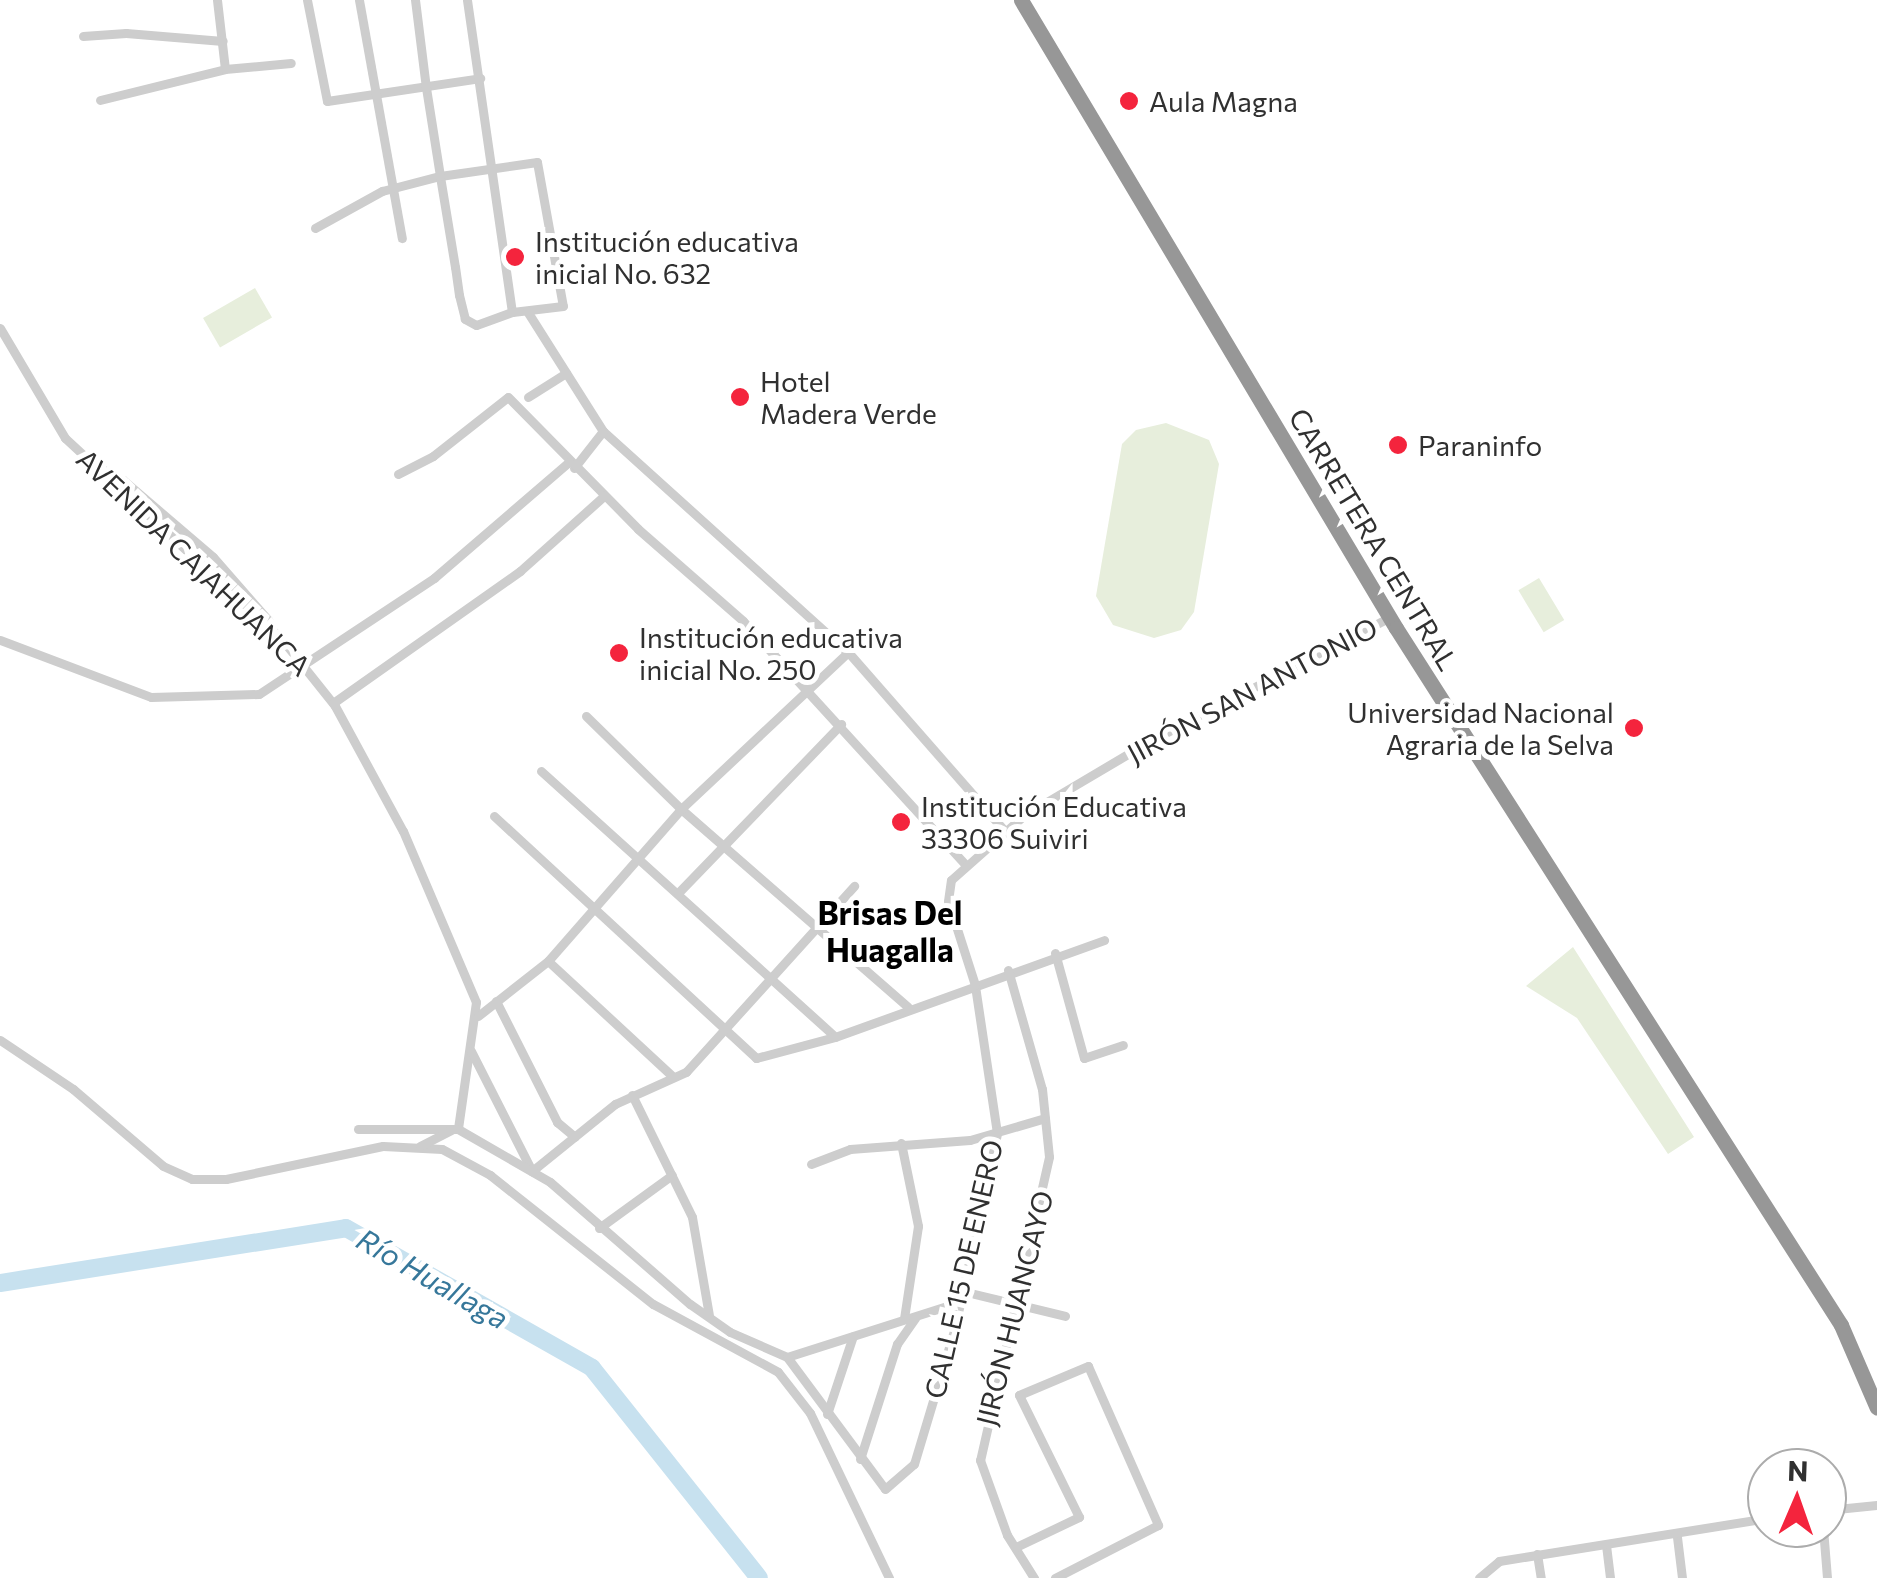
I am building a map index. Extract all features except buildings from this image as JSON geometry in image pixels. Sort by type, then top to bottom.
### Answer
[{"type":"highway","name":"CARRETERA CENTRAL","points":[[1021,0],[1391,616],[1840,1325],[1877,1408]]},
{"type":"street","points":[[217,0],[224,68]]},
{"type":"street","points":[[308,0],[328,101],[480,78]]},
{"type":"street","points":[[359,0],[402,238]]},
{"type":"street","points":[[315,228],[371,194],[391,188],[440,176],[537,162],[563,306],[512,312],[476,325],[466,318],[459,295],[440,176],[426,88],[415,0]]},
{"type":"street","points":[[467,0],[512,312]]},
{"type":"street","points":[[83,36],[126,32],[222,41]]},
{"type":"street","points":[[100,100],[224,68],[291,64]]},
{"type":"street","points":[[527,310],[603,431],[848,652],[1002,829]]},
{"type":"street","name":"AVENIDA CAJAHUANCA","points":[[0,328],[65,438],[94,464],[113,489],[280,637],[333,703],[419,864],[478,1016]]},
{"type":"street","points":[[528,397],[566,373]]},
{"type":"street","points":[[398,474],[434,456],[508,398],[604,496],[808,688],[965,864]]},
{"type":"street","points":[[0,640],[164,700],[252,696],[306,665],[434,578],[572,465],[603,431]]},
{"type":"street","points":[[333,703],[520,572],[604,496]]},
{"type":"street","name":"JIRÓN SAN ANTONIO","points":[[965,864],[1002,829],[1148,742],[1391,616]]},
{"type":"street","points":[[456,1129],[478,1016],[548,960],[681,809],[848,652]]},
{"type":"street","points":[[586,716],[681,809],[908,1008]]},
{"type":"street","points":[[678,893],[721,843],[841,724]]},
{"type":"street","points":[[541,771],[834,1037]]},
{"type":"street","points":[[494,816],[756,1058],[834,1037],[1055,953],[1104,940]]},
{"type":"street","name":"CALLE 15 DE ENERO","points":[[860,1459],[885,1489],[914,1464],[961,1296],[997,1133],[975,985],[948,901],[951,880],[965,864]]},
{"type":"street","points":[[532,1172],[632,1095],[686,1072],[854,886]]},
{"type":"street","points":[[1055,953],[1084,1058],[1123,1045]]},
{"type":"street","points":[[548,960],[672,1076]]},
{"type":"street","name":"JIRÓN HUANCAYO","points":[[1008,970],[1045,1118],[1044,1189],[980,1460],[1016,1547],[1034,1578]]},
{"type":"street","points":[[496,1002],[557,1122],[575,1137]]},
{"type":"street","points":[[0,1040],[162,1166],[192,1179],[226,1178],[382,1146],[442,1149],[490,1176],[653,1304],[778,1372],[819,1430],[889,1578]]},
{"type":"street","points":[[471,1051],[532,1172]]},
{"type":"street","points":[[632,1095],[692,1216],[709,1316]]},
{"type":"street","points":[[811,1164],[850,1148],[997,1133],[1045,1118]]},
{"type":"street","points":[[358,1129],[456,1129],[532,1172],[730,1332],[788,1357],[860,1459]]},
{"type":"street","points":[[418,1148],[456,1129]]},
{"type":"street","points":[[901,1143],[918,1226],[904,1320]]},
{"type":"street","points":[[598,1228],[672,1175]]},
{"type":"street","points":[[788,1357],[916,1316],[961,1296],[1065,1316]]},
{"type":"street","points":[[860,1459],[898,1344],[916,1316]]},
{"type":"street","points":[[827,1414],[852,1336]]},
{"type":"street","points":[[1016,1547],[1079,1517],[1019,1395],[1088,1366],[1158,1526],[1055,1578]]},
{"type":"street","points":[[1847,1508],[1877,1505]]},
{"type":"street","points":[[1479,1578],[1500,1561],[1677,1537],[1747,1522]]},
{"type":"street","points":[[1677,1537],[1682,1578]]},
{"type":"street","points":[[1606,1545],[1610,1578]]},
{"type":"street","points":[[1825,1548],[1827,1578]]},
{"type":"street","points":[[1537,1554],[1541,1578]]},
{"type":"green space","points":[[255,288],[272,317],[220,347],[203,318]]},
{"type":"green space","points":[[1166,423],[1209,440],[1219,464],[1194,612],[1181,630],[1154,638],[1113,625],[1096,596],[1122,444],[1136,430]]},
{"type":"green space","points":[[1539,578],[1564,620],[1544,632],[1518,590]]},
{"type":"green space","points":[[1573,947],[1694,1137],[1668,1154],[1577,1018],[1526,986]]},
{"type":"waterway","name":"Río Huallaga","points":[[0,1283],[346,1228],[592,1368],[759,1578]]},
{"type":"place","name":"Aula Magna","points":[[1129,101]]},
{"type":"place","name":"Institución educativa inicial No. 632","points":[[515,257]]},
{"type":"place","name":"Hotel Madera Verde","points":[[740,397]]},
{"type":"place","name":"Paraninfo","points":[[1398,445]]},
{"type":"place","name":"Institución educativa inicial No. 250","points":[[619,653]]},
{"type":"place","name":"Universidad Nacional Agraria de la Selva","points":[[1634,728]]},
{"type":"place","name":"Institución Educativa 33306 Suiviri","points":[[901,822]]},
{"type":"district","name":"Brisas Del Huagalla","points":[[890,932]]}]
